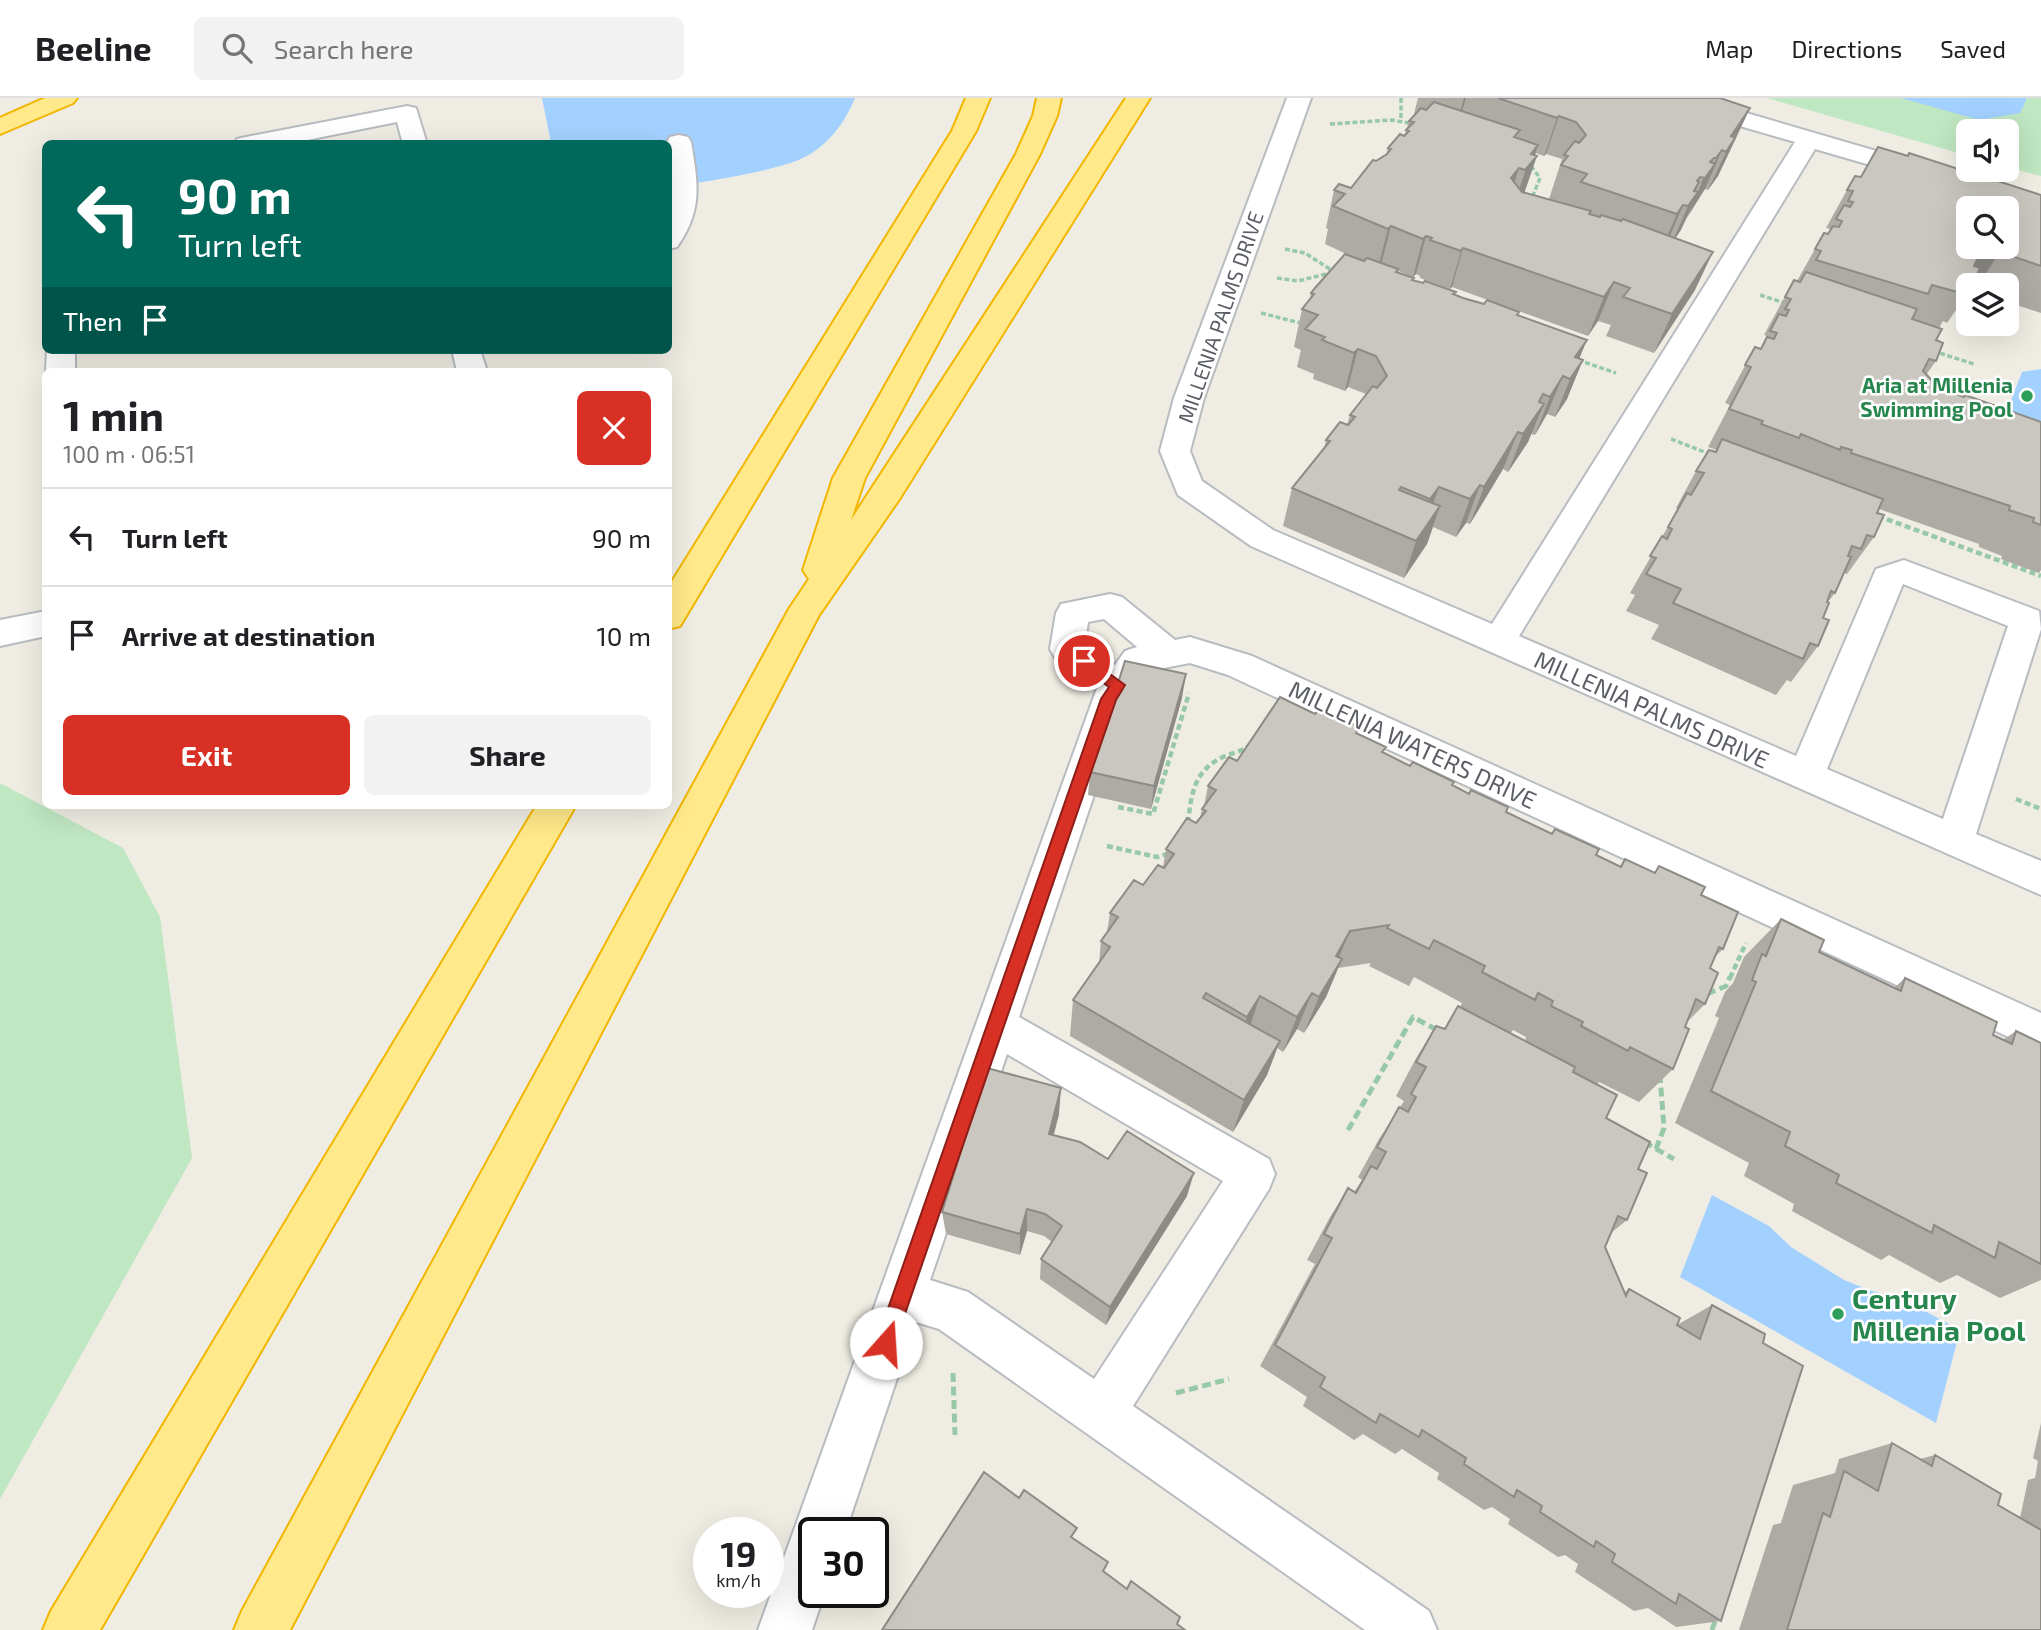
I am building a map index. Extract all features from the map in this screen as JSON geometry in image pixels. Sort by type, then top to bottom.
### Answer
[{"type":"highway","points":[[0,102],[9,98]]},
{"type":"highway","points":[[0,127],[65,98]]},
{"type":"highway","points":[[672,603],[677,585],[912,219],[964,131],[978,98]]},
{"type":"highway","points":[[806,608],[849,478],[1023,164],[1045,116],[1049,98]]},
{"type":"highway","points":[[261,1630],[806,608],[889,490],[1138,98]]},
{"type":"highway","points":[[912,219],[932,168],[947,111]]},
{"type":"highway","points":[[70,1630],[555,809]]},
{"type":"street","points":[[1669,98],[1951,181]]},
{"type":"street","name":"MILLENIA PALMS DRIVE","points":[[1295,108],[1189,398],[1175,451],[1189,487],[1262,538],[2041,878]]},
{"type":"street","points":[[267,140],[407,113],[414,140]]},
{"type":"street","points":[[1499,641],[1809,139]]},
{"type":"street","points":[[672,235],[681,223],[687,203],[679,142]]},
{"type":"street","points":[[1806,777],[1888,577],[1904,572],[2027,620],[1955,841]]},
{"type":"street","points":[[1118,685],[1066,649],[1073,613],[1110,606],[1169,653]]},
{"type":"street","points":[[0,633],[42,624]]},
{"type":"street","name":"MILLENIA WATERS DRIVE","points":[[825,1517],[1109,699],[1137,660],[1189,650],[1240,665],[2041,1033]]},
{"type":"street","points":[[996,1026],[1253,1174],[1101,1412]]},
{"type":"street","points":[[902,1295],[951,1310],[1101,1412],[1410,1630]]},
{"type":"street","points":[[785,1630],[798,1594]]},
{"type":"path","points":[[1401,98],[1401,121]]},
{"type":"path","points":[[1295,108],[1348,127],[1376,120],[1401,121],[1420,126]]},
{"type":"path","points":[[1527,163],[1539,178],[1529,204]]},
{"type":"path","points":[[1241,257],[1305,253],[1345,276]]},
{"type":"path","points":[[1241,257],[1298,281],[1334,272]]},
{"type":"path","points":[[1721,282],[1788,304]]},
{"type":"path","points":[[1921,347],[1973,365]]},
{"type":"path","points":[[1571,357],[1655,387]]},
{"type":"path","points":[[1632,425],[1716,456]]},
{"type":"path","points":[[1878,516],[2041,576]]},
{"type":"path","points":[[1069,816],[1153,814],[1190,689]]},
{"type":"path","points":[[1187,834],[1191,793],[1197,775],[1222,757],[1242,752],[1263,735],[1293,689]]},
{"type":"path","points":[[1069,816],[1132,853],[1157,857],[1174,852]]},
{"type":"path","points":[[1699,999],[1726,986],[1764,905]]},
{"type":"path","points":[[1348,1130],[1413,1017],[1450,1037]]},
{"type":"path","points":[[1656,1149],[1664,1128],[1661,1065]]},
{"type":"path","points":[[1632,1136],[1674,1159]]},
{"type":"path","points":[[1712,1630],[1720,1604]]},
{"type":"green space","points":[[1767,98],[2041,98],[2041,176],[2019,170],[2019,119],[1956,119],[1956,152]]},
{"type":"green space","points":[[0,783],[42,805],[42,809],[49,809],[123,848],[160,917],[192,1158],[0,1499]]},
{"type":"water","points":[[542,98],[855,98],[843,122],[832,136],[819,148],[800,159],[764,170],[672,187],[672,140],[550,140]]},
{"type":"water","points":[[1901,98],[2027,98],[2020,113],[1975,119]]},
{"type":"water","name":"Aria at Millenia Swimming Pool","points":[[2041,369],[2041,434],[2003,421],[2022,372]]},
{"type":"water","name":"Century Millenia Pool","points":[[1712,1195],[1769,1226],[1791,1247],[1844,1280],[1901,1298],[1960,1330],[1936,1423],[1680,1277]]},
{"type":"building","points":[[1498,98],[1720,98],[1750,108],[1731,136],[1735,138],[1726,152],[1722,150],[1710,162],[1715,164],[1705,178],[1700,177],[1697,181],[1699,182],[1694,191],[1698,192],[1688,206],[1683,205],[1677,214],[1581,182],[1587,174],[1561,165],[1568,156],[1564,155],[1575,141],[1579,143],[1586,135],[1576,122]]},
{"type":"building","points":[[1434,102],[1520,130],[1514,137],[1538,145],[1531,154],[1537,156],[1525,170],[1519,168],[1511,178],[1522,192],[1591,211],[1589,214],[1600,217],[1601,215],[1621,221],[1623,219],[1713,252],[1672,314],[1623,297],[1630,288],[1614,282],[1604,297],[1463,248],[1461,251],[1430,240],[1432,238],[1426,236],[1423,239],[1391,226],[1388,229],[1333,206],[1345,194],[1334,190],[1339,184],[1351,188],[1373,160],[1376,161],[1387,154],[1391,149],[1388,148],[1400,134],[1404,136],[1409,131],[1406,130],[1414,122],[1409,121],[1421,108],[1426,110]]},
{"type":"building","points":[[1878,147],[1908,156],[1909,153],[1956,168],[1956,182],[2001,182],[2041,195],[2041,266],[2019,258],[2019,196],[1956,196],[1956,259],[1977,259],[1974,266],[1980,268],[1978,273],[1956,273],[1956,292],[1932,285],[1928,294],[1816,260],[1821,251],[1815,249],[1824,233],[1828,234],[1833,226],[1839,227],[1842,221],[1836,219],[1844,205],[1850,207],[1853,202],[1848,201],[1853,191],[1847,190],[1855,176],[1861,177]]},
{"type":"building","points":[[1345,254],[1364,261],[1367,258],[1398,269],[1396,272],[1414,278],[1412,280],[1423,283],[1425,281],[1456,292],[1453,294],[1463,298],[1484,304],[1487,300],[1519,312],[1517,315],[1587,340],[1575,357],[1583,360],[1570,379],[1563,376],[1550,397],[1543,394],[1539,402],[1544,404],[1523,434],[1518,432],[1484,487],[1480,485],[1470,499],[1439,487],[1430,499],[1401,487],[1399,490],[1440,506],[1416,541],[1292,488],[1330,441],[1326,440],[1340,422],[1348,425],[1355,417],[1350,415],[1373,386],[1377,388],[1387,376],[1376,356],[1358,349],[1354,353],[1322,340],[1325,337],[1305,329],[1318,315],[1302,309],[1314,294],[1311,293]]},
{"type":"building","points":[[1806,272],[1917,309],[1912,319],[1942,329],[1936,340],[1943,343],[1936,361],[1929,359],[1923,371],[1939,388],[2041,422],[2041,525],[2033,522],[2034,518],[2009,510],[2010,506],[1851,453],[1852,450],[1841,447],[1840,450],[1801,434],[1799,438],[1729,409],[1751,367],[1745,365],[1755,347],[1761,349],[1767,337],[1774,339],[1777,333],[1770,331],[1779,314],[1786,316],[1789,310],[1785,309],[1791,299],[1785,297],[1794,280],[1800,282]]},
{"type":"building","points":[[1722,439],[1883,499],[1877,513],[1884,515],[1874,537],[1867,535],[1861,549],[1852,546],[1848,556],[1851,557],[1835,593],[1831,591],[1827,602],[1829,603],[1823,618],[1829,620],[1818,646],[1810,643],[1803,659],[1673,603],[1681,589],[1646,574],[1656,558],[1650,556],[1662,536],[1667,539],[1672,529],[1668,527],[1687,493],[1691,495],[1704,473],[1696,471],[1709,450],[1716,452]]},
{"type":"building","points":[[1125,661],[1186,674],[1154,786],[1090,772]]},
{"type":"building","points":[[1280,697],[1315,714],[1320,708],[1360,727],[1356,733],[1386,747],[1382,752],[1410,766],[1413,762],[1454,782],[1452,785],[1469,794],[1471,790],[1508,807],[1506,812],[1552,834],[1555,829],[1599,849],[1596,855],[1621,867],[1625,859],[1655,873],[1659,866],[1705,887],[1701,895],[1738,912],[1723,949],[1719,947],[1710,968],[1718,973],[1705,1004],[1696,999],[1685,1027],[1689,1029],[1673,1069],[1630,1047],[1628,1051],[1581,1026],[1583,1022],[1551,1006],[1553,1001],[1538,993],[1535,1000],[1482,972],[1485,966],[1434,940],[1429,949],[1387,928],[1389,925],[1350,931],[1336,956],[1342,959],[1319,997],[1312,993],[1297,1017],[1260,996],[1247,1017],[1206,993],[1203,998],[1280,1041],[1244,1100],[1073,1000],[1110,947],[1101,941],[1118,917],[1110,913],[1134,880],[1143,885],[1158,865],[1164,868],[1174,854],[1166,849],[1187,818],[1196,823],[1206,811],[1202,809],[1216,790],[1208,786],[1229,757],[1237,761]]},
{"type":"building","points":[[1781,919],[1824,940],[1819,952],[1901,991],[1905,978],[1997,1022],[1993,1035],[2012,1044],[2016,1031],[2041,1043],[2041,1264],[1999,1242],[1995,1258],[1934,1225],[1932,1233],[1836,1183],[1839,1175],[1785,1146],[1790,1132],[1711,1091],[1756,982],[1752,980],[1762,954],[1766,956]]},
{"type":"building","points":[[1458,1006],[1575,1067],[1573,1072],[1617,1095],[1606,1118],[1650,1142],[1638,1169],[1647,1173],[1627,1220],[1618,1216],[1605,1247],[1626,1296],[1629,1289],[1680,1318],[1677,1325],[1700,1339],[1712,1305],[1765,1334],[1763,1343],[1803,1366],[1721,1621],[1679,1594],[1676,1604],[1612,1562],[1615,1554],[1596,1541],[1594,1547],[1540,1512],[1542,1506],[1517,1490],[1514,1497],[1464,1464],[1466,1458],[1422,1430],[1419,1437],[1380,1414],[1376,1423],[1320,1387],[1325,1377],[1275,1345],[1332,1238],[1324,1234],[1348,1188],[1356,1193],[1371,1166],[1377,1169],[1386,1152],[1377,1147],[1399,1107],[1408,1112],[1416,1097],[1411,1094],[1426,1067],[1416,1062],[1436,1026],[1445,1029]]},
{"type":"building","points":[[987,1068],[1061,1088],[1049,1134],[1080,1142],[1108,1159],[1127,1131],[1194,1173],[1110,1307],[1041,1259],[1062,1226],[1045,1214],[1027,1209],[1020,1234],[942,1212]]},
{"type":"building","points":[[1892,1443],[1932,1466],[1935,1455],[2001,1494],[1998,1505],[2041,1530],[2041,1630],[1787,1630],[1823,1513],[1830,1517],[1844,1471],[1878,1491]]},
{"type":"building","points":[[984,1472],[1019,1498],[1024,1490],[1077,1528],[1071,1537],[1108,1562],[1103,1571],[1127,1589],[1131,1581],[1180,1617],[1177,1624],[1185,1630],[882,1630]]},
{"type":"place","name":"Aria at Millenia Swimming Pool","points":[[2027,396]]},
{"type":"place","name":"Century Millenia Pool","points":[[1838,1314]]},
{"type":"route","points":[[886,1343],[1109,699],[1118,685],[1084,661]]}]
